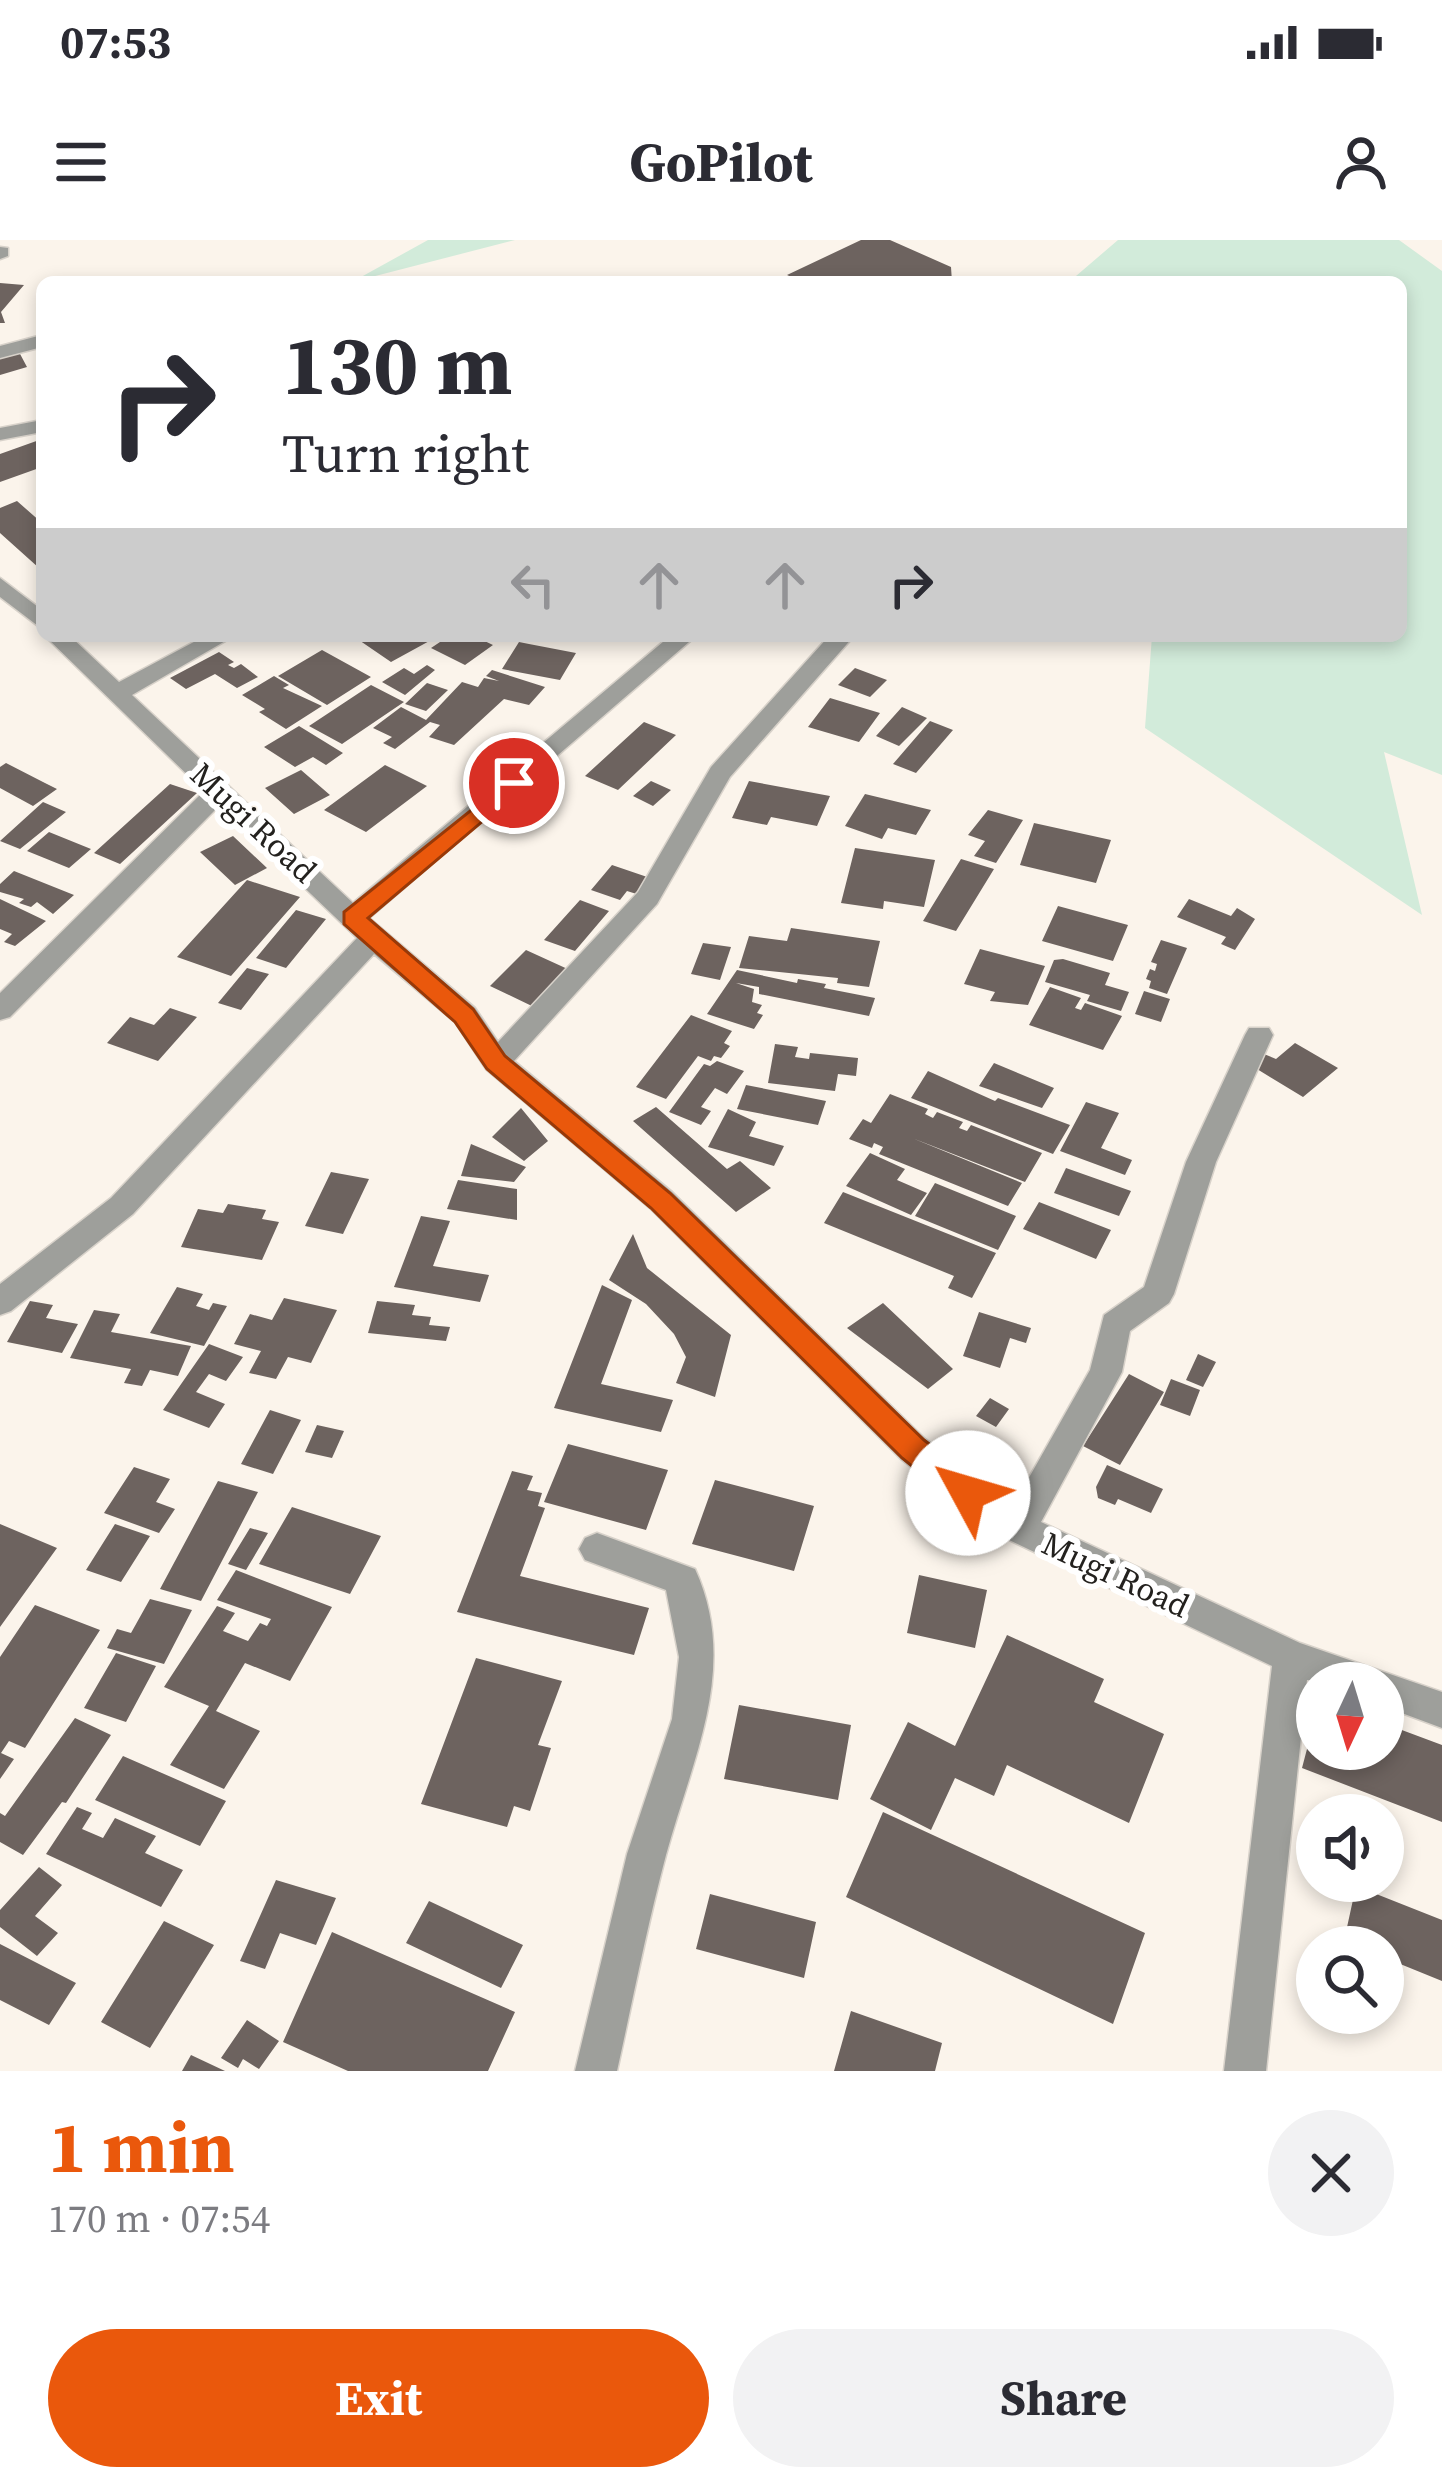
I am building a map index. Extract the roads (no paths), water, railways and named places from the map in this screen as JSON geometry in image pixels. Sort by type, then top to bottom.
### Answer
[{"type":"street","points":[[0,352],[36,343]]},
{"type":"street","points":[[0,434],[36,427]]},
{"type":"street","points":[[0,584],[36,617]]},
{"type":"street","name":"Mugi Road","points":[[64,642],[363,928],[464,1015],[496,1063],[661,1200],[913,1449],[1019,1528],[1305,1662]]},
{"type":"street","points":[[119,692],[211,642]]},
{"type":"street","points":[[0,1302],[122,1206],[363,928],[678,642]]},
{"type":"street","points":[[496,1063],[648,898],[720,773],[837,642]]},
{"type":"street","points":[[0,1010],[219,790]]},
{"type":"street","points":[[1019,1528],[1106,1372],[1115,1324],[1158,1294],[1176,1220],[1199,1159],[1259,1035]]},
{"type":"street","points":[[596,2071],[647,1854],[692,1719],[697,1657],[682,1580],[597,1549]]},
{"type":"street","points":[[1245,2071],[1291,1657]]},
{"type":"street","points":[[1404,1696],[1442,1710]]}]
